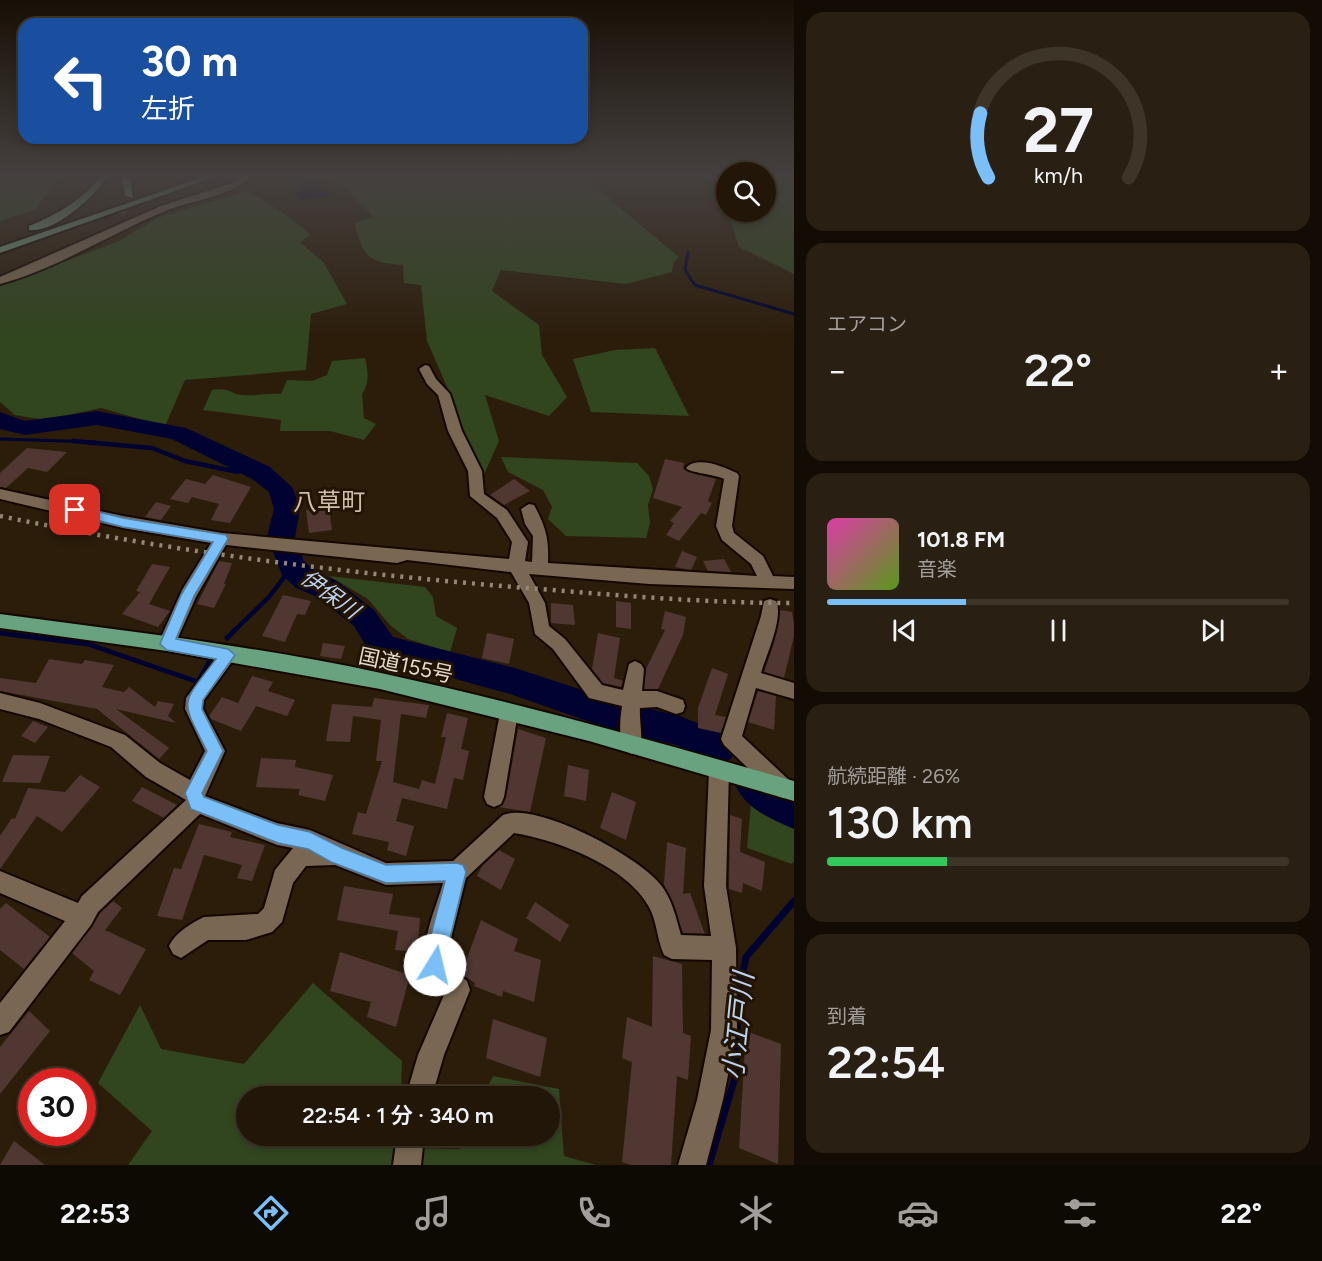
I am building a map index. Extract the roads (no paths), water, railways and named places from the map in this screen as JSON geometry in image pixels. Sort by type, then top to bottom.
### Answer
[{"type":"highway","name":"国道155号","points":[[0,621],[167,644],[380,681],[509,712],[788,789]]},
{"type":"main road","points":[[0,241],[32,228]]},
{"type":"main road","points":[[0,241],[38,228]]},
{"type":"main road","points":[[0,252],[66,228]]},
{"type":"main road","points":[[0,252],[93,228]]},
{"type":"street","points":[[0,281],[121,228]]},
{"type":"street","points":[[425,369],[431,381],[444,394],[455,431],[475,471],[477,496],[502,514],[520,542],[516,566],[537,603],[541,629],[559,644],[596,693],[631,712]]},
{"type":"street","points":[[693,468],[711,468],[732,476],[724,526],[728,536],[757,560],[768,583]]},
{"type":"street","points":[[0,494],[123,522],[291,548],[397,557],[407,554],[540,569],[712,582],[794,583]]},
{"type":"street","points":[[529,509],[533,524],[541,535],[540,569]]},
{"type":"street","points":[[167,644],[188,595],[222,539]]},
{"type":"street","points":[[770,606],[770,616],[731,739],[788,789]]},
{"type":"street","points":[[0,1023],[83,917],[90,904],[195,798],[215,751],[194,709],[195,698],[228,655]]},
{"type":"street","points":[[632,745],[631,712],[636,669]]},
{"type":"street","points":[[750,678],[794,692]]},
{"type":"street","points":[[631,712],[657,699],[676,706]]},
{"type":"street","points":[[0,701],[40,711],[118,741],[153,770],[195,798],[278,834],[310,841],[337,855],[386,874],[457,872]]},
{"type":"street","points":[[494,796],[509,712]]},
{"type":"street","points":[[692,1165],[710,1100],[724,1030],[724,948],[715,886],[719,771]]},
{"type":"street","points":[[422,1086],[431,1055],[458,990],[447,984],[435,965],[435,954],[457,872],[510,822],[529,824],[602,853],[638,878],[659,902],[672,947],[724,948]]},
{"type":"street","points":[[181,946],[204,929],[246,928],[264,924],[274,914],[283,878],[301,855],[337,855]]},
{"type":"street","points":[[0,882],[83,917]]},
{"type":"street","points":[[407,1165],[410,1146]]},
{"type":"waterway","points":[[688,252],[685,270],[695,285],[794,314]]},
{"type":"waterway","name":"伊保川","points":[[0,419],[5,423],[25,428],[97,418],[178,433],[261,473],[280,488],[287,509],[281,537],[292,567],[306,580],[327,589],[364,618],[383,647],[515,682],[539,692],[616,716],[680,731],[719,748]]},
{"type":"waterway","points":[[0,439],[78,441]]},
{"type":"waterway","points":[[73,441],[78,441]]},
{"type":"waterway","points":[[78,441],[96,442]]},
{"type":"waterway","points":[[78,441],[152,448],[185,461],[238,472]]},
{"type":"waterway","points":[[235,630],[269,597],[292,567]]},
{"type":"waterway","points":[[227,638],[235,630]]},
{"type":"waterway","points":[[0,633],[88,644],[198,682],[211,659]]},
{"type":"waterway","name":"伊保川","points":[[753,785],[764,795],[794,811]]},
{"type":"waterway","name":"小江戸川","points":[[709,1165],[736,1074],[738,996],[746,957],[794,901]]},
{"type":"railway","points":[[0,516],[202,552],[336,570],[635,597],[794,603]]},
{"type":"district","name":"八草町","points":[[329,501]]}]
